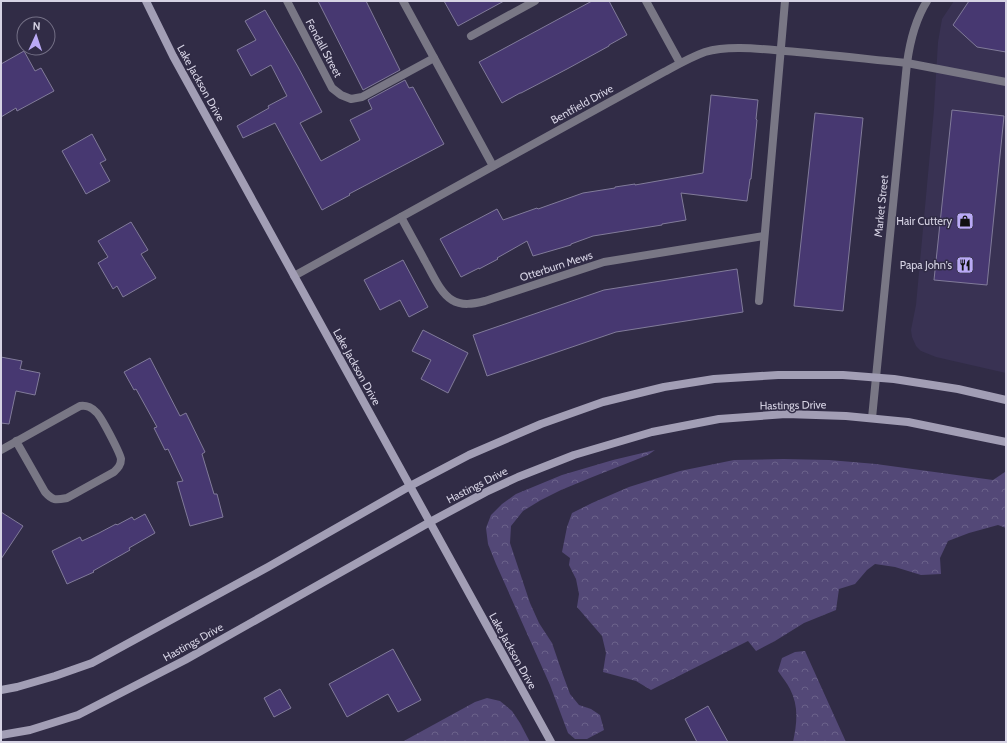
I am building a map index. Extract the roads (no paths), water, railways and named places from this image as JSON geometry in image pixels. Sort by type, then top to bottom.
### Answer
[{"type":"street","name":"Lake Jackson Drive","points":[[146,1],[173,56],[551,742]]},
{"type":"street","name":"Fendall Street","points":[[287,1],[332,88],[341,95],[351,99],[362,97],[434,58]]},
{"type":"street","points":[[404,1],[493,166]]},
{"type":"street","points":[[471,36],[524,3],[535,1]]},
{"type":"street","points":[[646,1],[680,63]]},
{"type":"street","points":[[758,300],[785,1]]},
{"type":"street","name":"Market Street","points":[[872,418],[909,47],[914,27],[927,1]]},
{"type":"street","name":"Bentfield Drive","points":[[294,276],[680,63],[705,52],[721,49],[738,49],[819,54],[907,63],[1006,82]]},
{"type":"street","name":"Otterburn Mews","points":[[401,217],[446,295],[452,300],[466,304],[474,304],[485,301],[604,262],[764,236]]},
{"type":"street","points":[[1,690],[56,676],[92,663],[268,567],[410,486],[469,455],[541,424],[603,402],[664,387],[714,379],[778,375],[843,375],[894,379],[958,389],[1006,400]]},
{"type":"street","points":[[1,450],[16,441],[80,406],[85,405],[90,406],[97,413],[119,452],[121,459],[120,466],[114,472],[67,498],[55,499],[50,497],[45,492],[16,441]]},
{"type":"street","name":"Hastings Drive","points":[[1,735],[30,730],[78,715],[185,660],[430,522],[486,492],[518,477],[574,455],[652,432],[718,420],[786,414],[846,416],[908,422],[1006,442]]},
{"type":"place","name":"Hair Cuttery","points":[[965,221]]},
{"type":"place","name":"Papa John's","points":[[965,265]]}]
